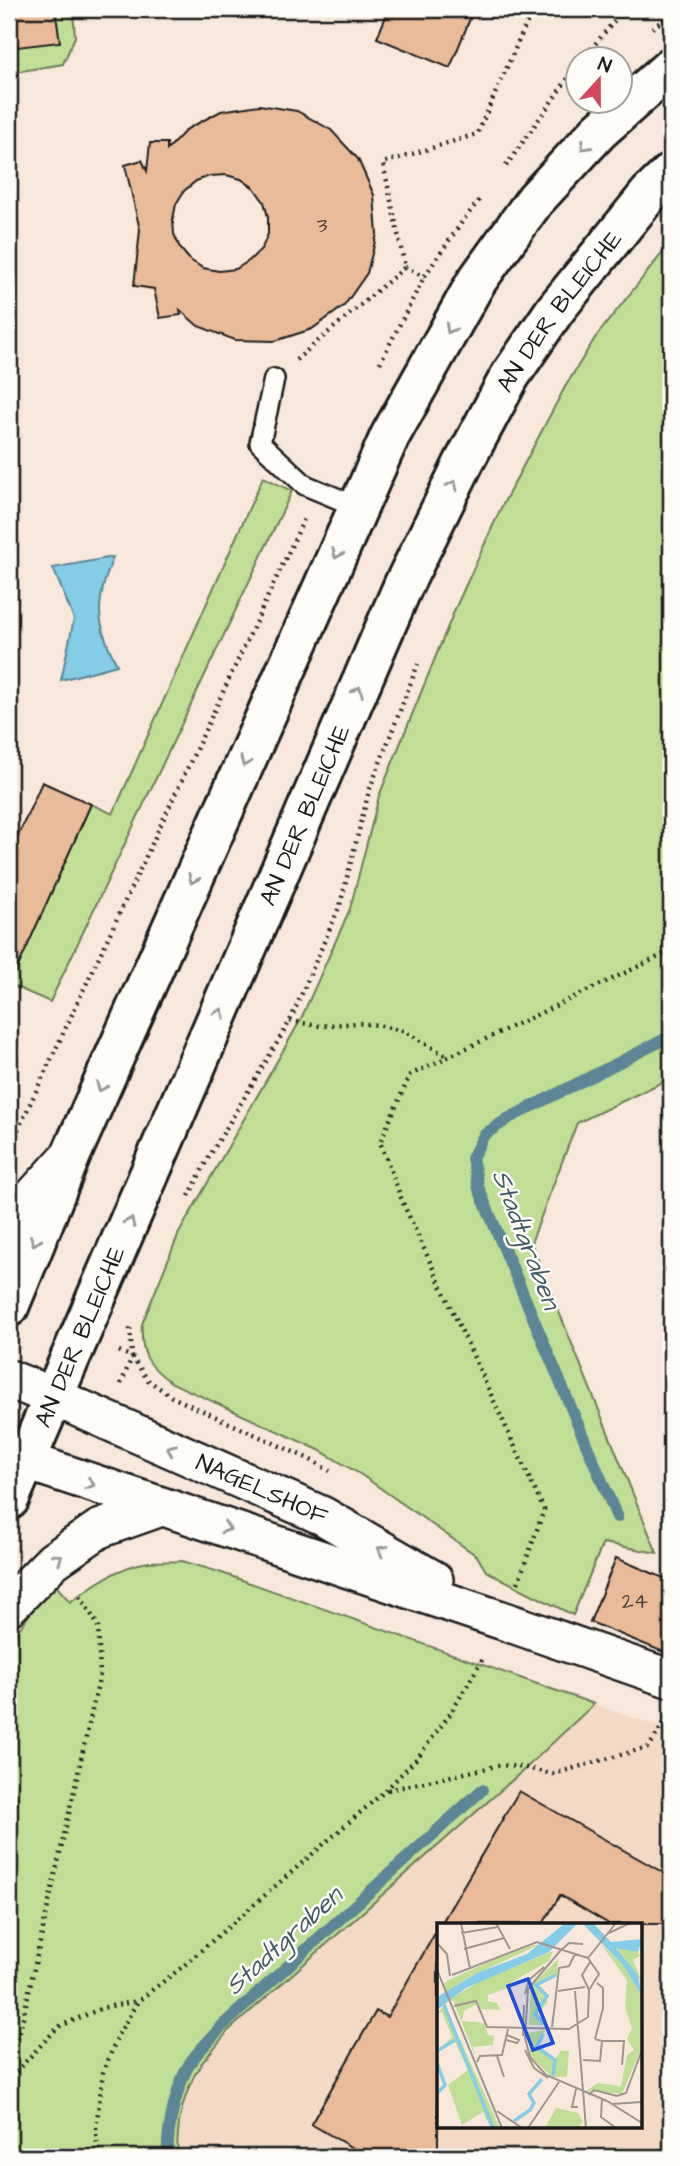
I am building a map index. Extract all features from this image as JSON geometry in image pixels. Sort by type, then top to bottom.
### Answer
[{"type":"street","points":[[9,1307],[71,1155],[390,436],[484,272],[544,190],[599,131],[671,67]]},
{"type":"street","name":"AN DER BLEICHE","points":[[9,1500],[17,1459],[54,1397],[403,586],[464,462],[510,376],[555,310],[649,194],[671,173]]},
{"type":"street","points":[[9,1223],[71,1155]]},
{"type":"street","name":"NAGELSHOF","points":[[9,1379],[323,1516],[504,1620]]},
{"type":"street","name":"NAGELSHOF","points":[[17,1459],[504,1620],[671,1679]]},
{"type":"street","points":[[9,1606],[52,1561],[99,1529],[161,1507]]},
{"type":"lane","points":[[274,379],[260,443],[306,485],[358,507]]},
{"type":"path","points":[[405,267],[383,163],[477,134],[533,9]]},
{"type":"path","points":[[594,46],[624,9]]},
{"type":"path","points":[[502,171],[564,85]]},
{"type":"path","points":[[379,363],[424,277],[487,191]]},
{"type":"path","points":[[405,267],[424,277]]},
{"type":"path","points":[[274,379],[405,267]]},
{"type":"path","points":[[9,1149],[317,490]]},
{"type":"path","points":[[183,1207],[206,1162],[290,1021],[340,905],[369,791],[421,657]]},
{"type":"path","points":[[98,2157],[96,2127],[103,2073],[118,2035],[138,2001],[191,1960],[385,1791],[418,1757],[450,1714],[504,1620],[544,1510],[403,1203],[380,1142],[410,1074],[671,951]]},
{"type":"path","points":[[290,1021],[320,1026],[357,1023],[379,1025],[406,1032],[448,1057]]},
{"type":"path","points":[[132,1320],[132,1357]]},
{"type":"path","points":[[9,2079],[100,1675],[98,1625],[73,1585]]},
{"type":"path","points":[[385,1791],[501,1765],[553,1774],[649,1747],[671,1712]]},
{"type":"path","points":[[9,2079],[58,2027],[102,2008],[138,2001]]},
{"type":"shaded area","points":[[594,1704],[671,1731],[671,2157],[178,2157],[178,2131],[187,2093],[200,2066],[228,2031],[526,1768]]},
{"type":"green space","points":[[9,9],[73,9],[75,37],[63,64],[9,73]]},
{"type":"green space","points":[[671,242],[671,1078],[577,1123],[531,1243],[657,1553],[603,1543],[573,1615],[486,1571],[477,1556],[363,1476],[319,1450],[172,1383],[151,1365],[147,1358],[142,1343],[142,1324],[179,1233],[300,1021],[350,909],[379,796],[455,609],[501,508],[565,387],[595,338]]},
{"type":"green space","points":[[263,477],[292,491],[50,1002],[9,984],[9,935],[28,944],[91,804],[113,814]]},
{"type":"green space","points":[[182,1561],[594,1704],[526,1768],[228,2031],[200,2066],[189,2086],[179,2122],[178,2157],[9,2157],[9,1643],[53,1582],[70,1602],[97,1583],[127,1568],[149,1562]]},
{"type":"water","points":[[113,557],[103,587],[100,611],[104,636],[117,665],[61,680],[74,619],[53,568]]},
{"type":"building","points":[[9,9],[55,9],[60,42],[9,48]]},
{"type":"building","points":[[389,9],[474,9],[450,68],[377,38]]},
{"type":"building","points":[[259,105],[297,111],[331,130],[358,159],[374,195],[377,234],[367,273],[344,306],[312,329],[275,341],[235,340],[198,326],[180,310],[181,315],[160,318],[154,289],[134,286],[140,230],[125,165],[142,160],[147,171],[150,143],[167,143],[167,150],[187,129],[221,111]],"holes":[[[226,175],[241,179],[254,188],[264,202],[268,217],[268,234],[262,248],[236,269],[219,271],[203,268],[190,260],[180,248],[174,234],[176,204],[184,191],[196,181],[210,176]]]},
{"type":"building","points":[[42,782],[91,804],[9,987],[9,856]]},
{"type":"building","points":[[616,1558],[671,1581],[671,1655],[590,1622]]},
{"type":"building","points":[[519,1791],[671,1877],[671,1924],[607,1923],[560,1895],[544,1923],[442,1923]]},
{"type":"building","points":[[437,1930],[438,2157],[368,2157],[311,2124],[376,2011],[387,2017]]},
{"type":"waterway","name":"Stadtgraben","points":[[617,1517],[479,1189],[472,1158],[484,1135],[509,1118],[671,1036]]},
{"type":"waterway","name":"Stadtgraben","points":[[168,2157],[169,2134],[177,2094],[187,2069],[199,2051],[222,2026],[482,1790]]}]
